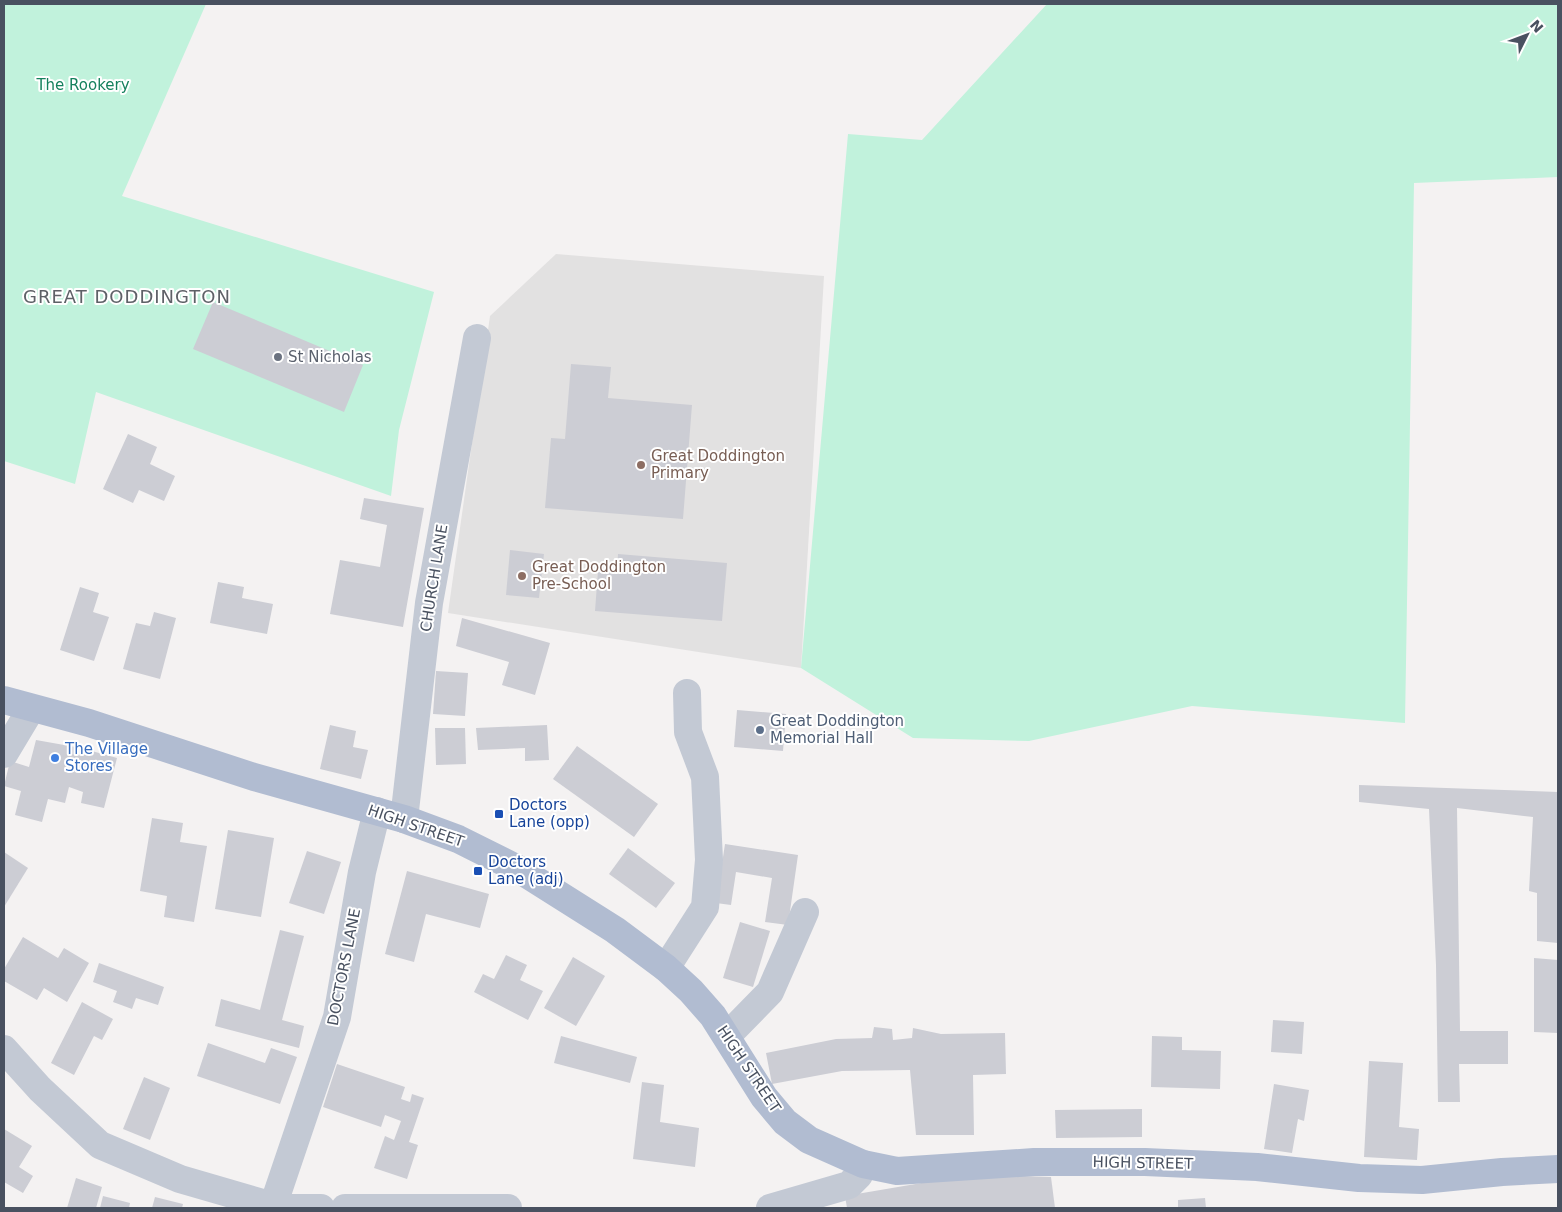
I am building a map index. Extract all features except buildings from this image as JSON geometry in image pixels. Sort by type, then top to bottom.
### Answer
[{"type":"main road","name":"HIGH STREET","points":[[4,700],[31,709],[89,723],[254,777],[404,819],[458,839],[520,870],[615,930],[666,968],[691,991],[713,1016],[764,1097],[786,1122],[809,1140],[863,1164],[897,1171],[1034,1162],[1145,1162],[1257,1167],[1359,1178],[1422,1180],[1502,1172],[1558,1169]]},
{"type":"street","name":"CHURCH LANE","points":[[404,819],[429,603],[477,338]]},
{"type":"street","points":[[666,968],[705,907],[709,860],[705,777],[688,732],[687,693]]},
{"type":"street","points":[[4,754],[31,709]]},
{"type":"street","name":"DOCTORS LANE","points":[[273,1206],[337,1017],[362,872],[377,811]]},
{"type":"street","points":[[727,1036],[770,992],[805,912]]},
{"type":"street","points":[[4,1049],[40,1089],[100,1145],[180,1179],[279,1208],[321,1208]]},
{"type":"street","points":[[770,1208],[849,1185],[859,1174],[863,1164]]},
{"type":"street","points":[[345,1208],[508,1208]]},
{"type":"shaded area","name":"Great Doddington Primary","points":[[556,254],[824,276],[801,668],[448,613],[490,316]]},
{"type":"green space","name":"The Rookery","points":[[4,4],[206,4],[122,196],[434,292],[399,430],[391,496],[96,392],[75,484],[4,461]]},
{"type":"green space","points":[[1047,4],[1558,4],[1558,177],[1414,183],[1405,723],[1192,706],[1029,741],[913,738],[801,668],[848,134],[922,140]]},
{"type":"place","name":"St Nicholas","points":[[278,357]]},
{"type":"place","name":"Great Doddington Primary","points":[[641,465]]},
{"type":"place","name":"Great Doddington Pre-School","points":[[522,576]]},
{"type":"place","name":"Great Doddington Memorial Hall","points":[[760,730]]},
{"type":"place","name":"The Village Stores","points":[[55,758]]},
{"type":"place","name":"Doctors Lane (opp)","points":[[499,814]]},
{"type":"place","name":"Doctors Lane (adj)","points":[[478,871]]},
{"type":"district","name":"GREAT DODDINGTON","points":[[127,297]]}]
